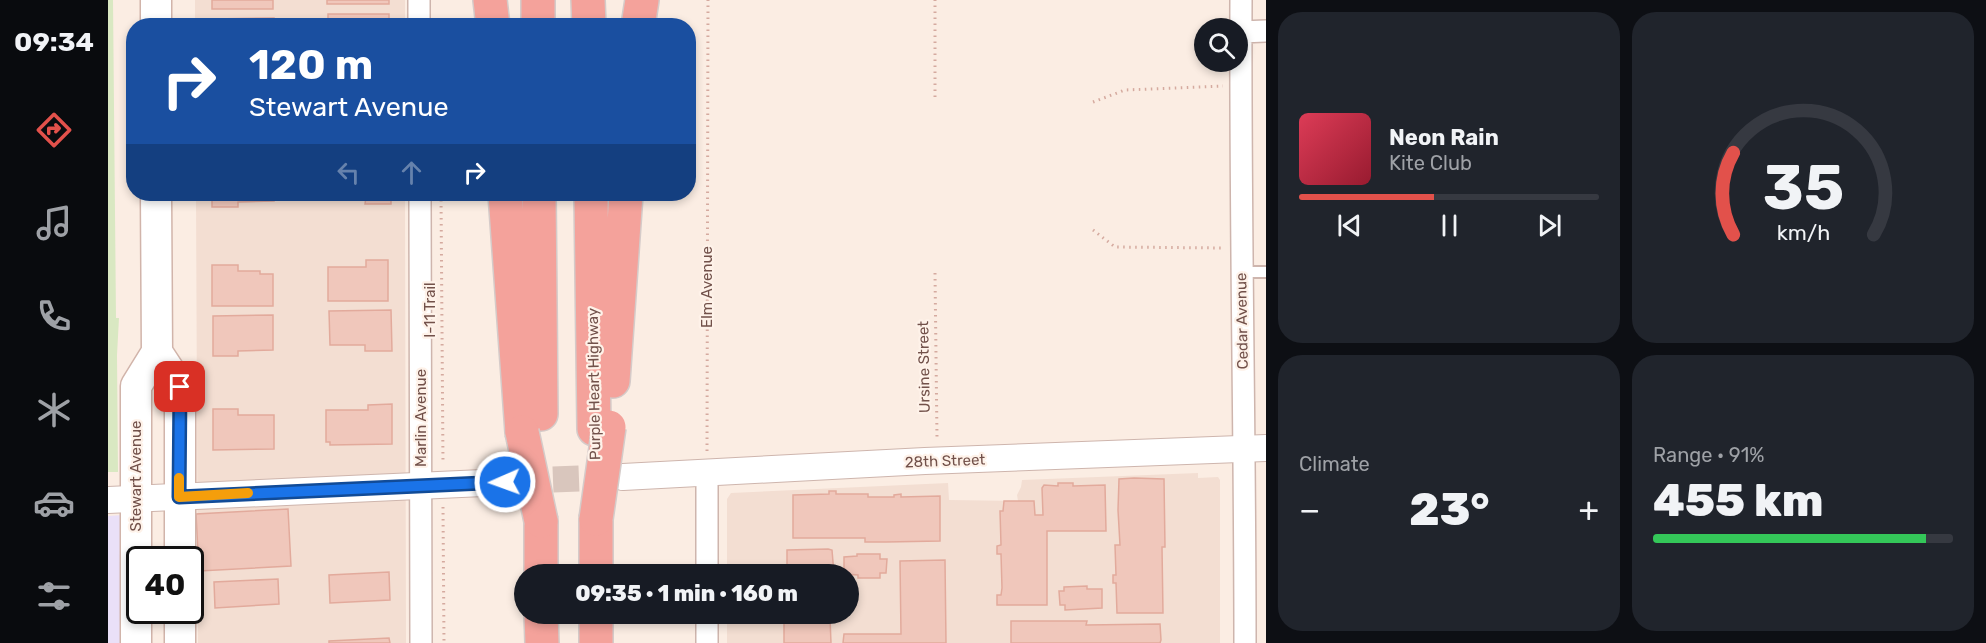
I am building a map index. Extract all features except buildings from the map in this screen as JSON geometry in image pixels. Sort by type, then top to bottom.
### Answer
[{"type":"highway","points":[[490,0],[492,18]]},
{"type":"highway","points":[[538,0],[538,18]]},
{"type":"highway","points":[[588,0],[589,18]]},
{"type":"highway","points":[[639,18],[642,0]]},
{"type":"highway","points":[[506,201],[541,521],[541,564]]},
{"type":"highway","points":[[532,432],[539,201]]},
{"type":"highway","name":"Purple Heart Highway","points":[[591,201],[602,428]]},
{"type":"highway","points":[[596,564],[596,519],[602,428],[625,201]]},
{"type":"highway","points":[[541,624],[542,643]]},
{"type":"highway","points":[[596,624],[596,643]]},
{"type":"main road","points":[[156,0],[156,18]]},
{"type":"main road","points":[[156,201],[157,352],[180,387],[180,546]]},
{"type":"main road","name":"Stewart Avenue","points":[[136,643],[122,500],[136,386],[157,352]]},
{"type":"main road","points":[[180,624],[180,643]]},
{"type":"street","points":[[419,0],[419,18]]},
{"type":"street","name":"Cedar Avenue","points":[[1241,0],[1241,18]]},
{"type":"street","points":[[1248,32],[1266,31]]},
{"type":"street","name":"Cedar Avenue","points":[[1240,72],[1240,249],[1255,449],[1245,643]]},
{"type":"street","name":"Marlin Avenue","points":[[420,201],[432,485],[421,643]]},
{"type":"street","name":"28th Street","points":[[624,477],[938,461],[1255,449]]},
{"type":"street","points":[[707,472],[707,564]]},
{"type":"street","points":[[122,500],[505,482]]},
{"type":"street","points":[[707,624],[707,643]]},
{"type":"lane","points":[[1241,272],[1266,272]]},
{"type":"path","name":"Elm Avenue","points":[[707,472],[708,0]]},
{"type":"path","points":[[935,0],[935,97]]},
{"type":"path","points":[[1093,102],[1125,90],[1239,86]]},
{"type":"path","name":"I-11 Trail","points":[[441,201],[432,485],[444,643]]},
{"type":"path","points":[[1093,230],[1116,247],[1240,249]]},
{"type":"path","name":"Ursine Street","points":[[934,273],[938,461]]},
{"type":"shaded area","points":[[195,0],[405,0],[405,18],[195,18]]},
{"type":"shaded area","points":[[196,201],[405,201],[406,643],[198,643],[198,624],[204,624],[204,546],[198,546]]},
{"type":"shaded area","points":[[1198,473],[1198,478],[1218,477],[1220,480],[1220,643],[727,643],[727,624],[859,624],[859,564],[727,564],[727,499],[731,493],[948,483],[949,500],[1018,501],[1017,495],[1022,480]]},
{"type":"shaded area","points":[[123,515],[121,643],[108,643],[108,516]]},
{"type":"green space","points":[[108,0],[113,0],[116,318],[119,318],[118,472],[108,472]]},
{"type":"tunnel","points":[[514,481],[619,477]]},
{"type":"slow traffic","points":[[179,478],[179,497],[248,493]]},
{"type":"route","points":[[180,387],[179,497],[505,482]]}]
